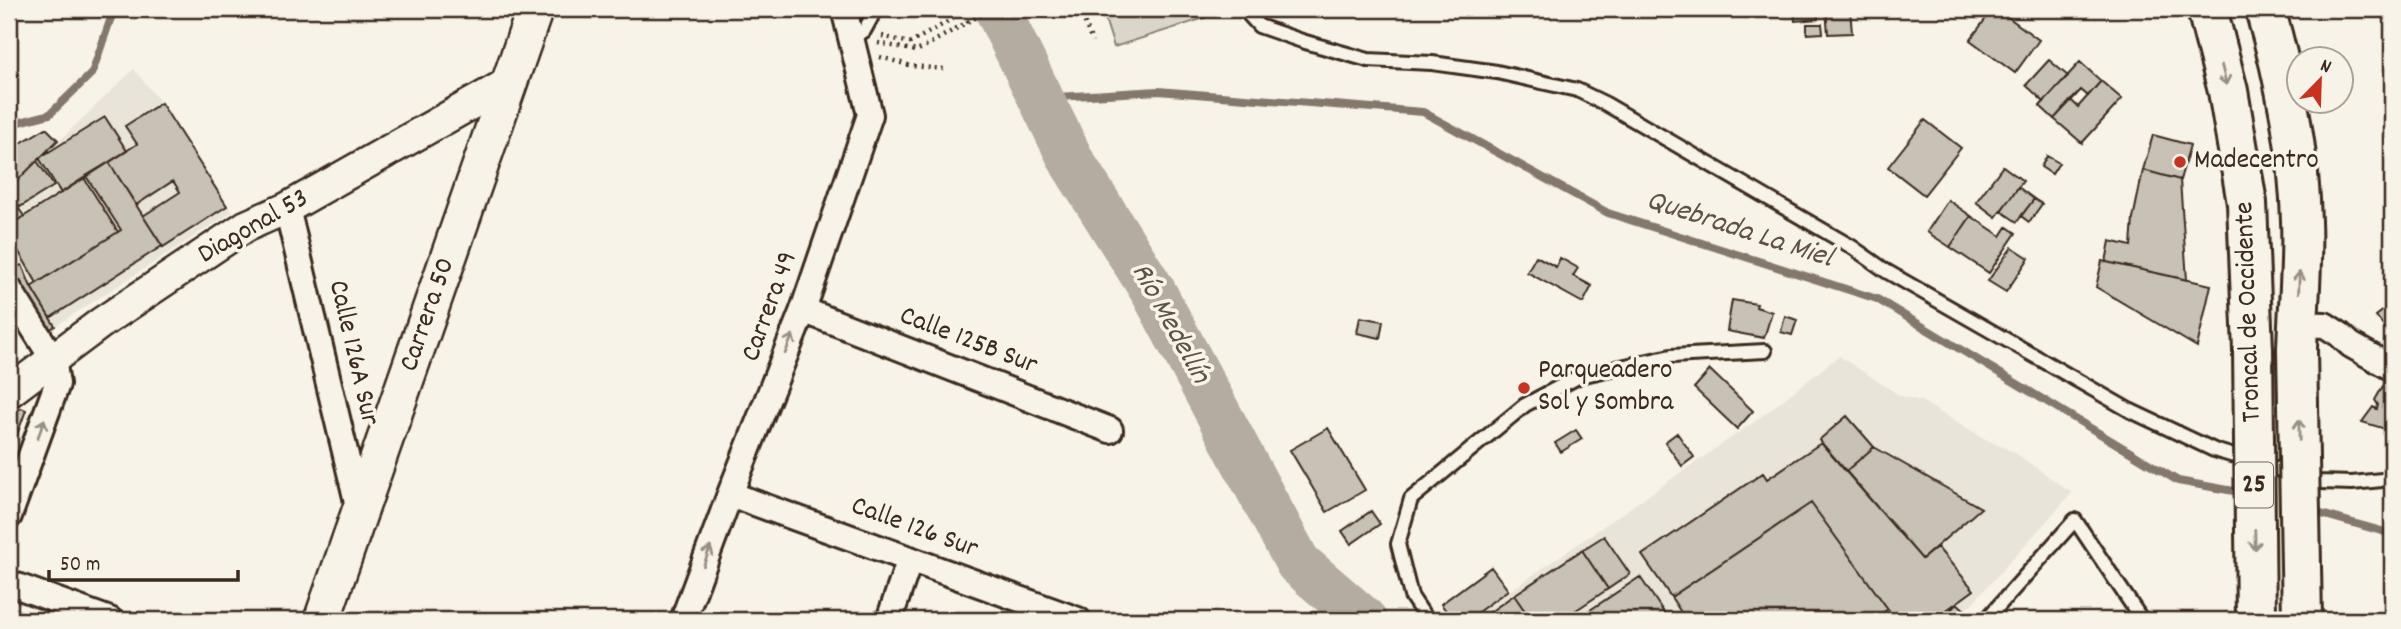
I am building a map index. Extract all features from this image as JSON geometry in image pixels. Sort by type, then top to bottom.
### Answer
[{"type":"highway","name":"Troncal de Occidente","points":[[2207,9],[2228,91],[2248,203],[2253,350],[2256,620]]},
{"type":"highway","name":"Troncal de Occidente","points":[[2265,9],[2278,52],[2289,108],[2298,174],[2301,223],[2297,337],[2301,620]]},
{"type":"main road","name":"Carrera 50","points":[[322,620],[535,9]]},
{"type":"street","name":"Carrera 49","points":[[684,620],[730,494],[803,310],[870,115],[866,38],[844,9]]},
{"type":"street","name":"Diagonal 53","points":[[9,392],[101,323],[246,226],[287,208],[510,82]]},
{"type":"street","name":"Calle 126A Sur","points":[[287,208],[359,511]]},
{"type":"street","points":[[9,289],[53,359],[57,384],[9,516]]},
{"type":"street","name":"Calle 125B Sur","points":[[803,310],[1110,430]]},
{"type":"street","points":[[2297,337],[2325,325],[2351,345],[2392,368]]},
{"type":"street","name":"Calle 126 Sur","points":[[730,494],[1078,620]]},
{"type":"street","points":[[889,620],[910,559]]},
{"type":"street","points":[[9,583],[110,620]]},
{"type":"lane","points":[[866,38],[864,31],[876,9]]},
{"type":"lane","points":[[1249,15],[1259,26],[1368,60],[1432,63],[1497,72],[1577,90],[1805,219],[1886,271],[2164,428],[2214,450],[2320,482],[2352,483],[2392,479]]},
{"type":"lane","points":[[1427,620],[1411,596],[1398,544],[1411,499],[1525,405],[1580,376],[1671,356],[1765,351]]},
{"type":"lane","points":[[1986,620],[2075,520],[2142,620]]},
{"type":"path","points":[[866,38],[918,51],[990,9]]},
{"type":"path","points":[[1080,9],[1092,41]]},
{"type":"path","points":[[866,38],[910,43],[964,13],[968,22]]},
{"type":"path","points":[[869,55],[912,66],[944,69]]},
{"type":"shaded area","points":[[1102,9],[1201,9],[1205,18],[1114,47]]},
{"type":"shaded area","points":[[134,69],[161,103],[232,212],[48,331],[16,280],[9,246],[9,189]]},
{"type":"shaded area","points":[[1839,356],[1899,395],[1921,401],[1987,440],[2014,452],[2072,493],[1957,620],[1468,620],[1761,417]]},
{"type":"building","points":[[1794,9],[1817,9],[1818,19],[1795,21]]},
{"type":"building","points":[[1826,9],[1850,9],[1852,33],[1828,34]]},
{"type":"building","points":[[1993,9],[1997,9],[2039,40],[2015,73],[1970,40]]},
{"type":"building","points":[[1807,24],[1822,24],[1823,33],[1807,34]]},
{"type":"building","points":[[2049,60],[2068,76],[2044,102],[2026,85]]},
{"type":"building","points":[[2080,62],[2101,81],[2088,96],[2081,90],[2054,119],[2040,106]]},
{"type":"building","points":[[2101,81],[2122,99],[2082,143],[2054,119],[2071,100],[2078,107]]},
{"type":"building","points":[[161,103],[227,206],[163,247],[143,216],[180,192],[173,181],[136,205],[109,162],[137,144],[125,126]]},
{"type":"building","points":[[105,117],[127,151],[61,193],[39,158]]},
{"type":"building","points":[[1925,120],[1961,148],[1924,195],[1888,167]]},
{"type":"building","points":[[46,128],[58,140],[9,189],[9,150]]},
{"type":"building","points":[[2153,135],[2190,145],[2180,180],[2143,170]]},
{"type":"building","points":[[2047,156],[2059,163],[2052,174],[2041,167]]},
{"type":"building","points":[[37,161],[54,186],[20,207],[9,189]]},
{"type":"building","points":[[109,162],[162,246],[50,318],[31,287],[121,230],[86,176]]},
{"type":"building","points":[[2003,166],[2023,181],[1996,217],[1976,202]]},
{"type":"building","points":[[2143,170],[2180,180],[2187,280],[2106,262],[2110,241],[2131,246],[2133,219]]},
{"type":"building","points":[[84,178],[118,232],[37,283],[9,235],[9,226]]},
{"type":"building","points":[[2018,187],[2034,199],[2017,222],[2001,211]]},
{"type":"building","points":[[2034,199],[2042,204],[2029,222],[2021,216]]},
{"type":"building","points":[[1948,200],[1971,216],[1950,247],[1927,232]]},
{"type":"building","points":[[19,209],[24,216],[9,226],[9,216]]},
{"type":"building","points":[[1971,216],[2001,236],[2007,227],[2016,233],[1989,273],[1950,247]]},
{"type":"building","points":[[2012,247],[2029,258],[2006,292],[1988,281]]},
{"type":"building","points":[[1536,256],[1556,267],[1560,258],[1578,268],[1573,276],[1592,286],[1583,303],[1527,272]]},
{"type":"building","points":[[2102,261],[2211,285],[2197,347],[2096,287]]},
{"type":"building","points":[[22,265],[31,287],[55,326],[48,331],[16,280],[13,268]]},
{"type":"building","points":[[1732,300],[1757,304],[1756,307],[1772,312],[1764,338],[1727,331]]},
{"type":"building","points":[[2388,307],[2392,313],[2392,336],[2376,316]]},
{"type":"building","points":[[1785,316],[1797,320],[1792,335],[1781,332]]},
{"type":"building","points":[[1360,317],[1383,321],[1380,338],[1357,333]]},
{"type":"building","points":[[1710,370],[1753,411],[1737,429],[1694,388]]},
{"type":"building","points":[[2383,386],[2392,389],[2392,431],[2362,422],[2373,407],[2377,409],[2375,400]]},
{"type":"building","points":[[21,408],[26,410],[9,457],[9,417]]},
{"type":"building","points":[[1847,416],[1874,447],[1846,471],[1819,440]]},
{"type":"building","points":[[1328,428],[1365,490],[1327,512],[1290,450]]},
{"type":"building","points":[[1576,430],[1582,439],[1561,452],[1555,443]]},
{"type":"building","points":[[1677,433],[1694,457],[1682,466],[1665,442]]},
{"type":"building","points":[[1821,443],[1922,559],[1937,547],[1974,590],[1933,620],[1896,620],[1811,503],[1671,597],[1642,555],[1763,473],[1767,479]]},
{"type":"building","points":[[1874,447],[1981,508],[1922,559],[1846,471]]},
{"type":"building","points":[[1811,503],[1888,609],[1871,620],[1686,620],[1671,597]]},
{"type":"building","points":[[1371,511],[1380,524],[1351,544],[1342,531]]},
{"type":"building","points":[[1604,536],[1630,574],[1608,589],[1582,550]]},
{"type":"building","points":[[1582,550],[1608,589],[1561,620],[1531,620],[1514,595]]},
{"type":"building","points":[[1491,567],[1508,590],[1467,620],[1453,620],[1441,604]]},
{"type":"building","points":[[1640,577],[1669,620],[1575,620]]},
{"type":"building","points":[[1514,595],[1531,620],[1495,620],[1490,612]]},
{"type":"building","points":[[1957,603],[1966,611],[1957,620],[1942,620]]},
{"type":"building","points":[[9,607],[46,620],[9,620]]},
{"type":"waterway","points":[[9,125],[50,114],[92,73],[114,9]]},
{"type":"waterway","name":"Río Medellín","points":[[997,9],[1072,162],[1153,291],[1298,563],[1364,620]]},
{"type":"waterway","name":"Quebrada La Miel","points":[[1040,98],[1158,91],[1423,112],[1608,213],[1877,299],[2178,481],[2245,493]]},
{"type":"waterway","name":"Quebrada La Miel","points":[[2311,511],[2392,534]]},
{"type":"place","name":"Madecentro","points":[[2180,162]]},
{"type":"place","name":"Parqueadero Sol y Sombra","points":[[1524,388]]}]
